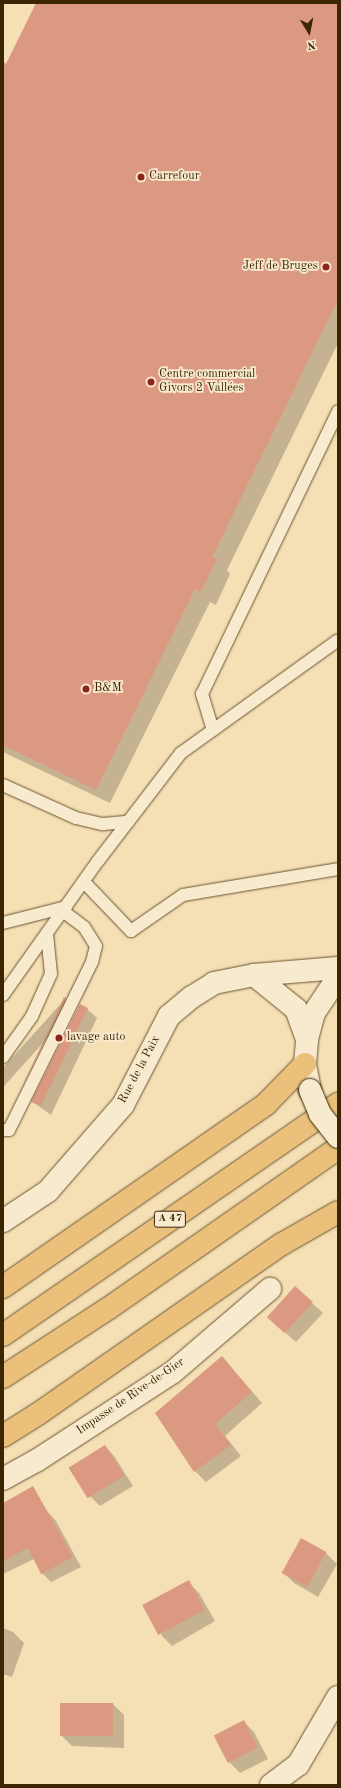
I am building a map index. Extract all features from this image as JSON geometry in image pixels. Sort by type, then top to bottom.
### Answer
[{"type":"highway","points":[[3,1287],[266,1104],[305,1064]]},
{"type":"highway","name":"A 47","points":[[3,1335],[338,1104]]},
{"type":"highway","points":[[3,1377],[116,1304],[338,1148]]},
{"type":"highway","points":[[3,1436],[38,1414],[282,1244],[338,1212]]},
{"type":"main road","name":"Rue de la Paix","points":[[3,1221],[48,1191],[123,1105],[169,1016],[214,983],[254,976],[338,968]]},
{"type":"main road","points":[[254,976],[296,1009],[307,1038]]},
{"type":"main road","points":[[338,978],[314,1013],[307,1038],[305,1064],[310,1090],[320,1114],[338,1137]]},
{"type":"main road","name":"Impasse de Rive-de-Gier","points":[[3,1479],[36,1461],[173,1372],[270,1289]]},
{"type":"main road","points":[[271,1785],[298,1765],[338,1697]]},
{"type":"lane","points":[[213,730],[202,694],[338,410]]},
{"type":"lane","points":[[3,995],[64,909],[181,753],[338,640]]},
{"type":"lane","points":[[3,785],[76,818],[103,824],[128,822]]},
{"type":"lane","points":[[84,882],[131,931],[183,895],[338,869]]},
{"type":"lane","points":[[3,923],[64,909]]},
{"type":"lane","points":[[3,1130],[8,1130],[92,962],[96,946],[84,927],[64,909]]},
{"type":"lane","points":[[3,1057],[32,1016],[51,974],[47,934]]},
{"type":"building","name":"Centre commercial Givors 2 Vallées","points":[[36,3],[338,3],[338,300],[212,557],[217,559],[201,592],[195,589],[96,790],[3,745],[3,70]]},
{"type":"building","points":[[64,997],[66,998],[18,1095],[31,1068]]},
{"type":"building","points":[[80,1004],[88,1008],[41,1106],[31,1102]]},
{"type":"building","points":[[295,1286],[313,1302],[285,1333],[267,1317]]},
{"type":"building","points":[[222,1356],[252,1392],[215,1424],[231,1445],[194,1472],[155,1413]]},
{"type":"building","points":[[105,1445],[124,1476],[88,1498],[69,1468]]},
{"type":"building","points":[[33,1486],[73,1557],[41,1574],[28,1548],[3,1561],[3,1503]]},
{"type":"building","points":[[301,1538],[326,1552],[307,1587],[282,1573]]},
{"type":"building","points":[[189,1580],[205,1610],[158,1635],[142,1605]]},
{"type":"building","points":[[60,1703],[113,1703],[113,1736],[60,1736]]},
{"type":"building","points":[[244,1720],[258,1748],[228,1763],[214,1735]]},
{"type":"place","name":"Carrefour","points":[[141,177]]},
{"type":"place","name":"Jeff de Bruges","points":[[326,267]]},
{"type":"place","name":"Centre commercial Givors 2 Vallées","points":[[151,382]]},
{"type":"place","name":"B&M","points":[[86,689]]},
{"type":"place","name":"lavage auto","points":[[59,1038]]}]
